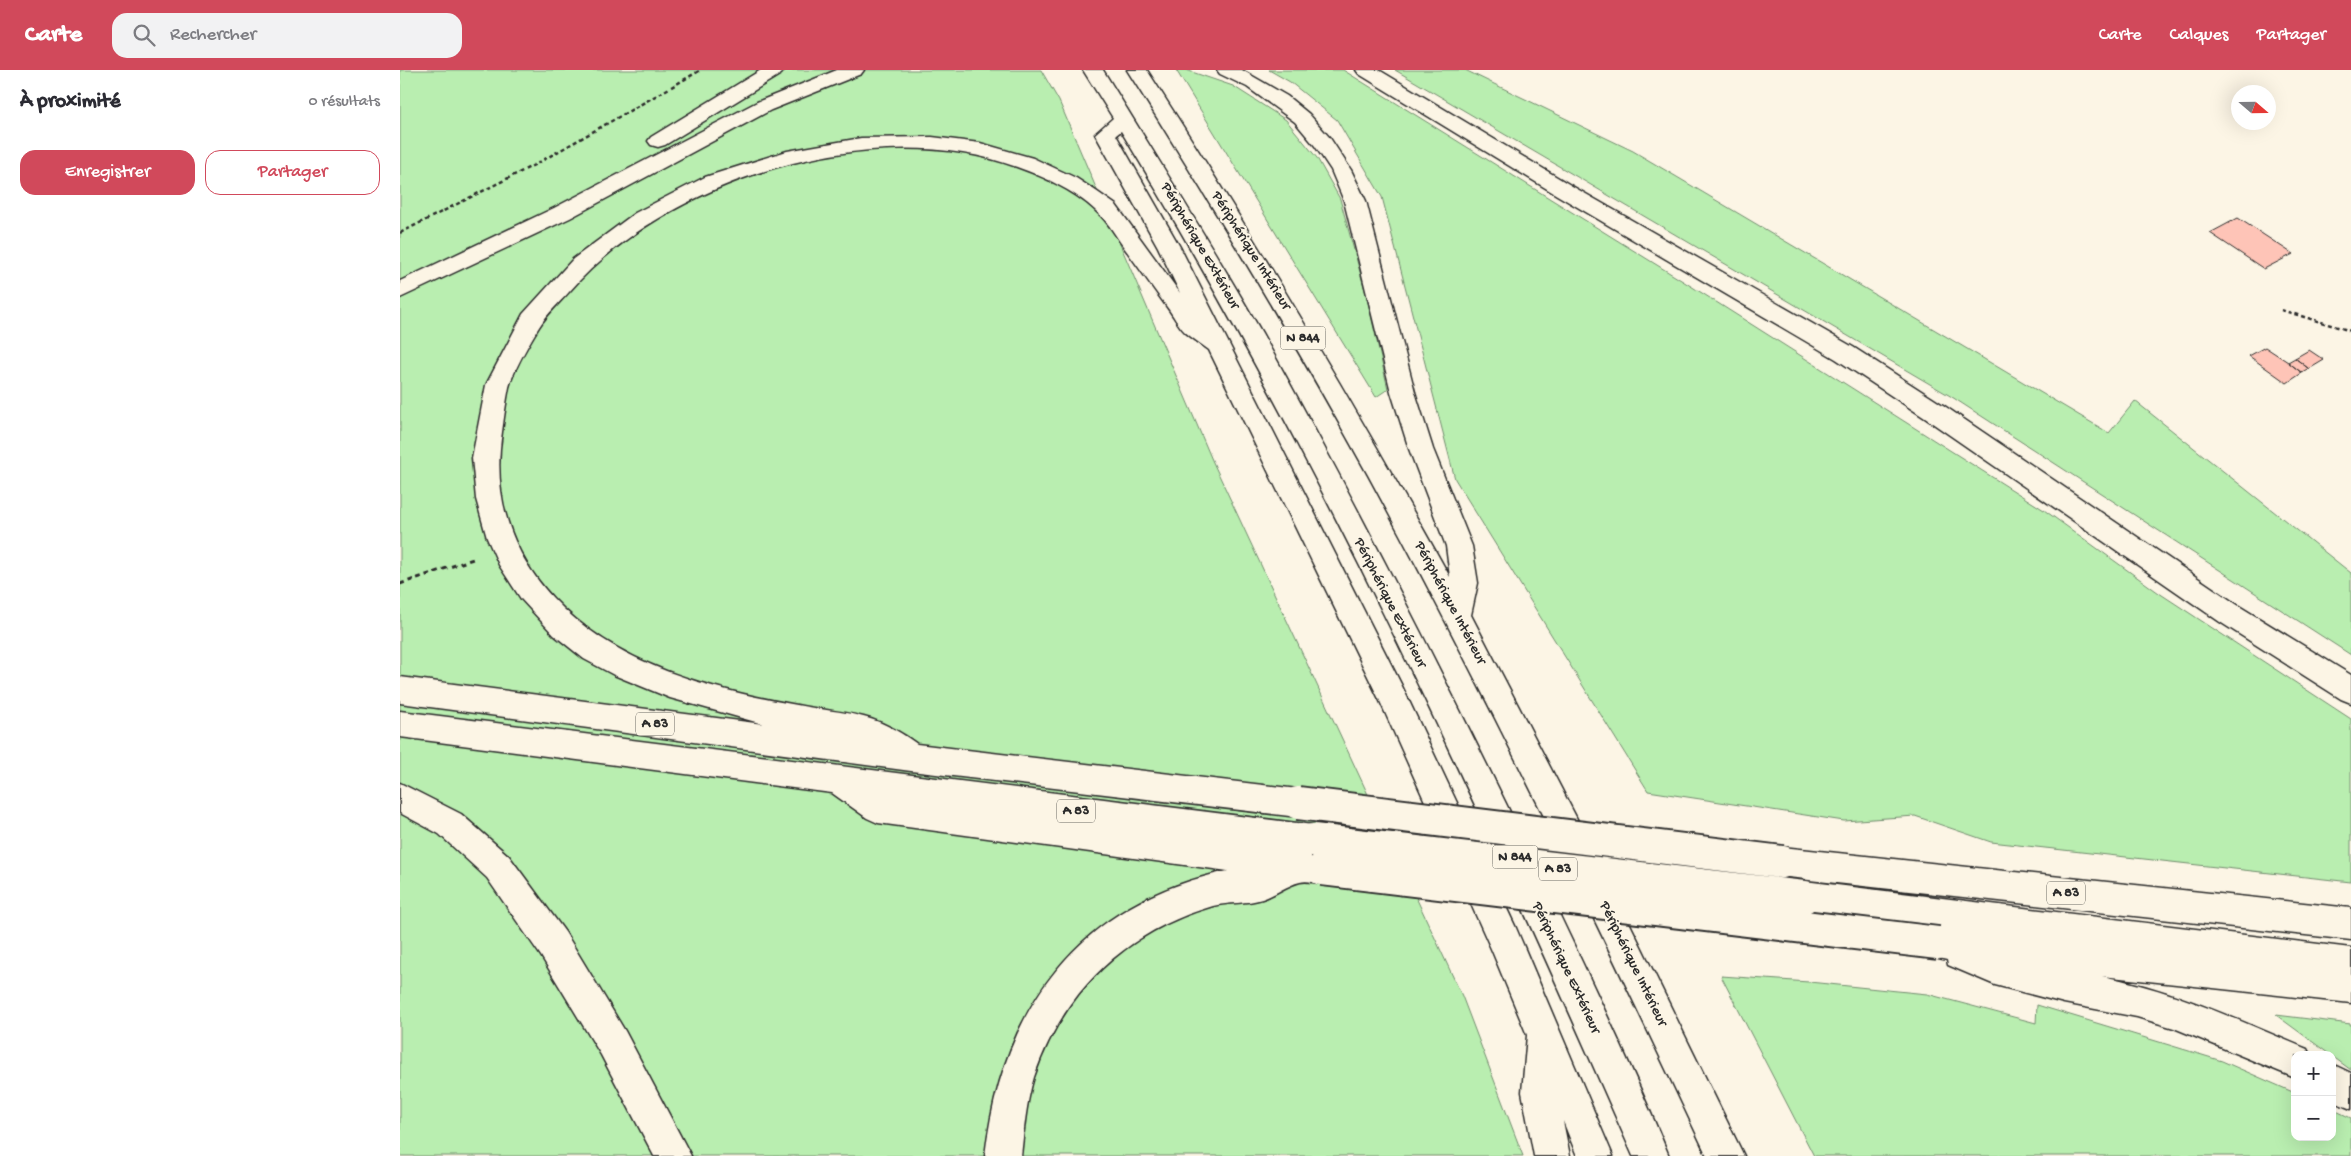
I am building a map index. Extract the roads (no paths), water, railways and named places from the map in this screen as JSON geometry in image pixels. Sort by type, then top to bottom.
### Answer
[{"type":"highway","points":[[403,288],[457,248],[688,124],[774,70]]},
{"type":"highway","points":[[403,288],[562,213],[764,106],[854,70]]},
{"type":"highway","name":"Périphérique Extérieur","points":[[1093,70],[1168,189],[1252,336],[1338,498],[1463,748],[1558,947],[1651,1156]]},
{"type":"highway","name":"Périphérique Intérieur","points":[[1137,70],[1282,301],[1457,614],[1539,772],[1726,1156]]},
{"type":"highway","points":[[1227,70],[1261,87],[1302,118],[1323,142],[1341,170],[1355,201],[1403,392],[1421,450],[1460,546],[1464,584],[1457,614]]},
{"type":"highway","points":[[1366,70],[1489,145],[1872,370],[1982,443],[2210,600],[2351,690]]},
{"type":"highway","points":[[1124,118],[1106,134],[1169,247],[1391,692],[1544,1031],[1595,1156]]},
{"type":"highway","points":[[911,757],[873,732],[795,719],[743,707],[659,682],[599,654],[564,626],[542,605],[519,577],[504,547],[490,510],[485,478],[486,439],[498,385],[514,348],[552,293],[605,244],[636,223],[692,192],[738,172],[777,160],[822,150],[895,142],[964,146],[1027,162],[1070,183],[1108,210],[1192,325],[1218,345]]},
{"type":"highway","name":"A 83","points":[[400,690],[911,757],[1782,862],[2351,924]]},
{"type":"highway","name":"A 83","points":[[400,724],[839,781],[878,808],[1312,858],[1804,897],[2351,964]]},
{"type":"highway","points":[[400,797],[450,824],[498,867],[553,944],[613,1044],[673,1156]]},
{"type":"highway","points":[[1003,1156],[1007,1116],[1018,1072],[1031,1040],[1047,1011],[1072,975],[1096,952],[1131,924],[1166,907],[1236,886],[1256,885],[1312,858],[1938,943],[2351,986]]},
{"type":"highway","points":[[1938,943],[1995,968],[2064,986],[2137,1000],[2174,1011],[2232,1033],[2291,1059]]},
{"type":"highway","points":[[1544,1031],[1539,1092],[1552,1156]]},
{"type":"highway","points":[[2336,1083],[2351,1092]]}]
